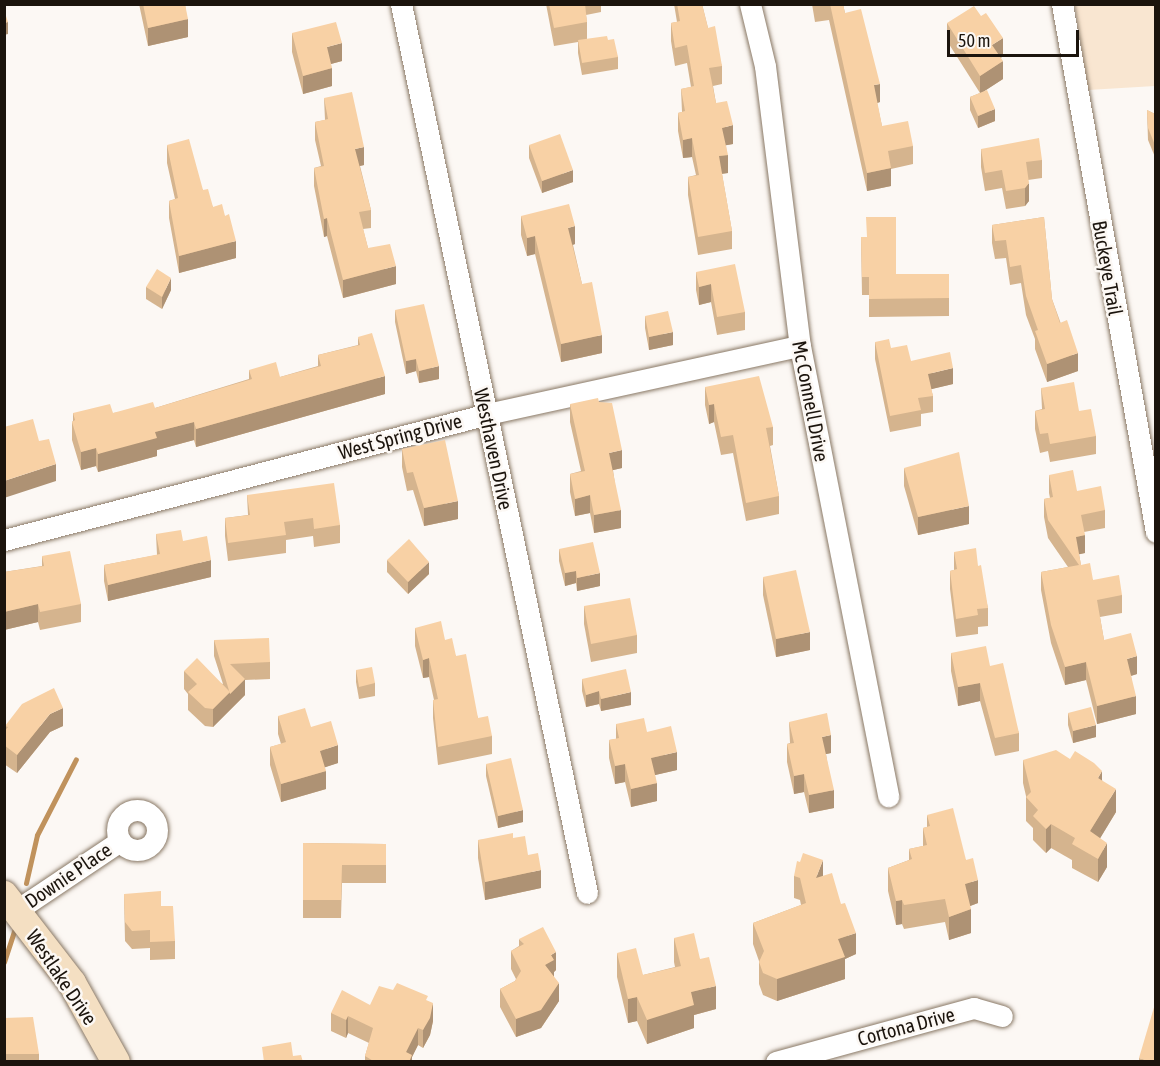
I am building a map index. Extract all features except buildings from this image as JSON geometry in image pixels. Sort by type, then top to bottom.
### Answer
[{"type":"street","name":"Westhaven Drive","points":[[401,4],[587,893]]},
{"type":"street","name":"Mc Connell Drive","points":[[750,4],[765,66],[800,346],[888,796]]},
{"type":"street","name":"Buckeye Trail","points":[[1062,4],[1155,532]]},
{"type":"street","name":"West Spring Drive","points":[[4,540],[487,414],[800,346]]},
{"type":"street","name":"Downie Place","points":[[10,903],[120,841]]},
{"type":"street","name":"Westlake Drive","points":[[10,903],[72,983],[116,1062]]},
{"type":"street","name":"Cortona Drive","points":[[776,1062],[974,1008],[1002,1016]]},
{"type":"shaded area","points":[[1075,5],[1155,5],[1155,86],[1088,90]]},
{"type":"waterway","points":[[26,883],[37,835],[76,759]]},
{"type":"waterway","points":[[4,962],[14,931]]}]
